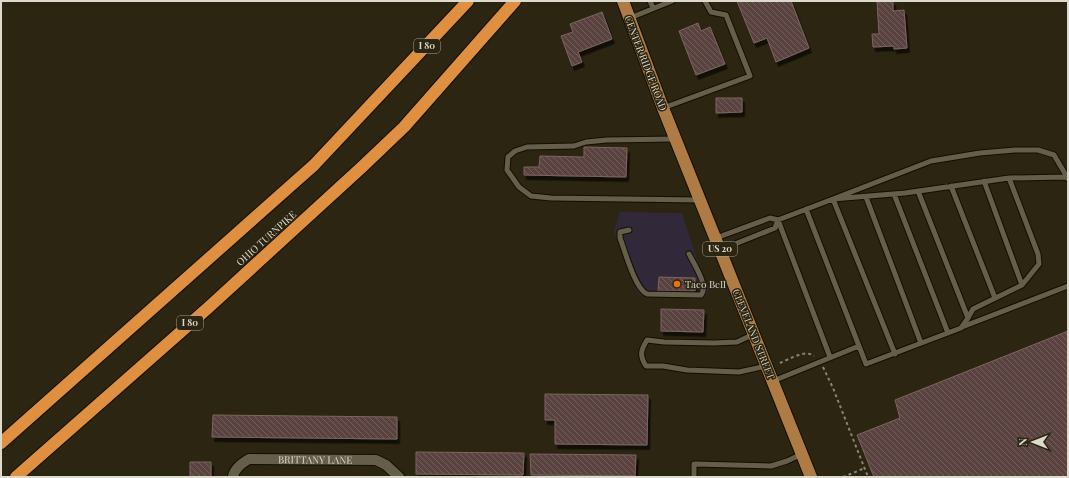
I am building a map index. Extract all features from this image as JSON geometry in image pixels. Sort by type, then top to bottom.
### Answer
[{"type":"highway","name":"I 80","points":[[1,443],[314,165],[468,1]]},
{"type":"highway","name":"OHIO TURNPIKE","points":[[16,477],[220,296],[404,127],[515,1]]},
{"type":"main road","name":"CENTER RIDGE ROAD","points":[[623,1],[670,124]]},
{"type":"main road","name":"CLEVELAND STREET","points":[[670,124],[811,477]]},
{"type":"street","name":"BRITTANY LANE","points":[[233,477],[233,474],[239,467],[249,459],[376,460],[386,465],[399,477]]},
{"type":"lane","points":[[650,1],[653,8]]},
{"type":"lane","points":[[629,18],[672,1]]},
{"type":"lane","points":[[663,108],[750,76],[726,15],[711,12],[705,1]]},
{"type":"lane","points":[[676,138],[607,140],[586,142],[574,146],[527,148],[515,151],[508,157],[507,170],[519,187],[531,196],[559,198],[700,200]]},
{"type":"lane","points":[[716,238],[770,218],[778,220],[931,161],[994,152],[1038,150],[1054,155],[1067,178],[1009,178],[894,194],[833,199]]},
{"type":"lane","points":[[961,328],[972,309],[1022,285],[1039,264],[1038,254],[1009,178]]},
{"type":"lane","points":[[984,181],[1022,285]]},
{"type":"lane","points":[[951,186],[994,298]]},
{"type":"lane","points":[[918,191],[968,318]]},
{"type":"lane","points":[[894,194],[948,333]]},
{"type":"lane","points":[[866,197],[921,343]]},
{"type":"lane","points":[[833,199],[895,354]]},
{"type":"lane","points":[[806,209],[866,364],[1068,286]]},
{"type":"lane","points":[[720,250],[775,228],[778,220]]},
{"type":"lane","points":[[778,220],[830,357]]},
{"type":"lane","points":[[629,230],[620,232],[620,238],[637,286],[646,294],[698,296],[703,293],[703,282],[689,254]]},
{"type":"lane","points":[[754,334],[737,342],[707,343],[647,340],[641,350],[642,360],[646,366],[663,366],[695,370],[739,372],[767,366]]},
{"type":"lane","points":[[773,381],[859,346]]},
{"type":"lane","points":[[694,477],[694,464],[771,466],[802,454]]},
{"type":"path","points":[[780,363],[804,354],[812,354],[815,357]]},
{"type":"path","points":[[822,367],[833,388],[868,477]]},
{"type":"path","points":[[843,477],[865,468]]},
{"type":"shaded area","points":[[620,212],[682,213],[709,290],[706,296],[699,299],[641,296],[637,292],[614,231]]},
{"type":"building","points":[[737,1],[791,1],[809,48],[776,62],[767,38],[754,43]]},
{"type":"building","points":[[877,1],[893,1],[893,11],[904,10],[907,48],[894,49],[894,46],[873,47],[872,34],[879,34]]},
{"type":"building","points":[[602,12],[612,39],[578,52],[582,62],[572,66],[561,36],[573,32],[570,24]]},
{"type":"building","points":[[698,23],[701,31],[710,27],[725,64],[696,75],[679,31]]},
{"type":"building","points":[[716,98],[742,98],[742,112],[716,113]]},
{"type":"building","points":[[584,147],[627,148],[626,177],[524,175],[524,167],[539,167],[540,156],[584,157]]},
{"type":"building","name":"Taco Bell","points":[[659,277],[695,278],[695,291],[658,291]]},
{"type":"building","points":[[661,309],[704,310],[703,332],[661,331]]},
{"type":"building","points":[[1068,331],[1068,477],[874,477],[857,435],[900,418],[895,400]]},
{"type":"building","points":[[545,394],[648,395],[647,445],[555,444],[555,420],[545,420]]},
{"type":"building","points":[[213,415],[397,417],[397,439],[212,437]]},
{"type":"building","points":[[416,452],[524,453],[523,475],[416,474]]},
{"type":"building","points":[[530,454],[636,455],[635,476],[531,475]]},
{"type":"building","points":[[190,462],[211,462],[211,477],[190,477]]},
{"type":"place","name":"Taco Bell","points":[[677,284]]}]
